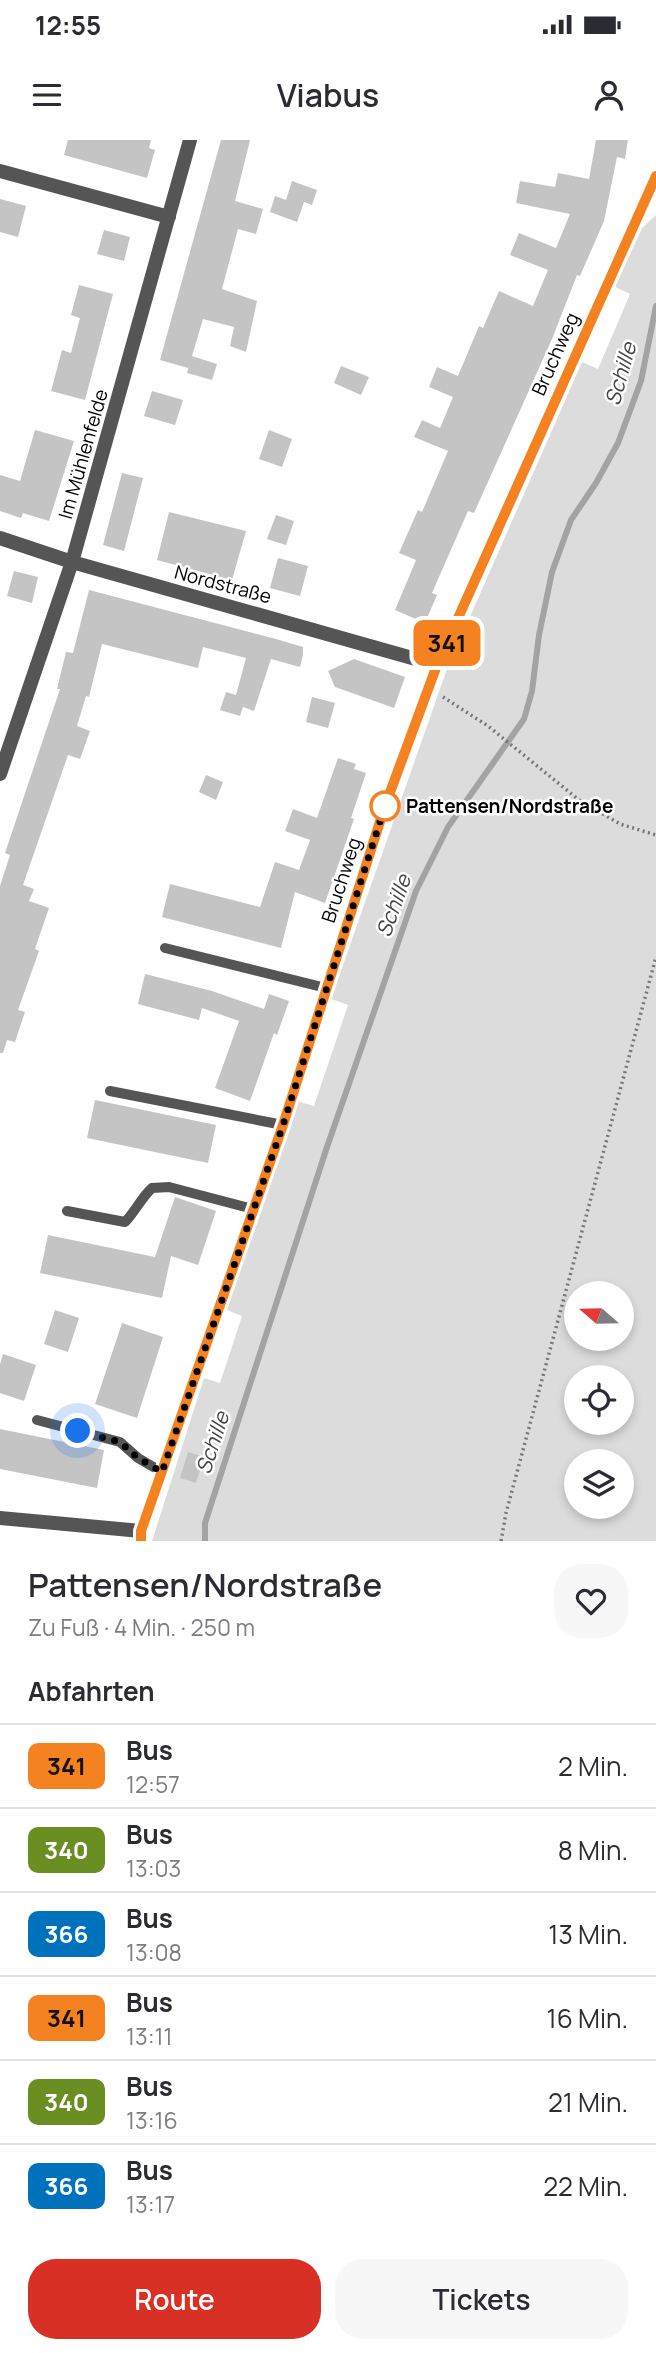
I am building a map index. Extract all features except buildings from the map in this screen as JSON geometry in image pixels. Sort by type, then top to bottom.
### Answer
[{"type":"street","name":"Im Mühlenfelde","points":[[0,774],[72,562],[190,140]]},
{"type":"street","points":[[0,171],[169,217]]},
{"type":"street","name":"Bruchweg","points":[[141,1536],[283,1125],[385,806],[437,665],[656,176]]},
{"type":"street","name":"Bruchweg","points":[[640,211],[656,198]]},
{"type":"street","name":"Nordstraße","points":[[0,538],[72,562],[437,665]]},
{"type":"street","points":[[0,1518],[141,1536]]},
{"type":"lane","points":[[164,948],[326,988]]},
{"type":"lane","points":[[110,1091],[283,1125]]},
{"type":"lane","points":[[66,1211],[125,1222],[152,1188],[169,1186],[253,1209]]},
{"type":"lane","points":[[37,1420],[120,1442],[138,1458],[162,1472]]},
{"type":"path","points":[[428,691],[452,701],[488,726],[579,800],[620,824],[656,835]]},
{"type":"path","points":[[501,1541],[506,1513],[656,957]]},
{"type":"shaded area","points":[[656,215],[656,1541],[152,1541],[204,1378],[220,1383],[242,1316],[227,1310],[297,1101],[314,1106],[348,1005],[331,999],[447,669],[582,362],[598,369],[630,294],[615,287],[642,228]]},
{"type":"waterway","name":"Schille","points":[[205,1541],[205,1523],[327,1147],[416,891],[448,827],[524,719],[532,691],[539,635],[552,572],[571,520],[618,443],[641,381],[656,306]]},
{"type":"bus line","name":"341","points":[[141,1541],[141,1531],[283,1125],[385,806],[437,665],[656,176]]},
{"type":"place","name":"Pattensen/Nordstraße","points":[[385,806]]},
{"type":"route","points":[[78,1431],[120,1442],[138,1458],[162,1472],[283,1125],[385,806]]}]
